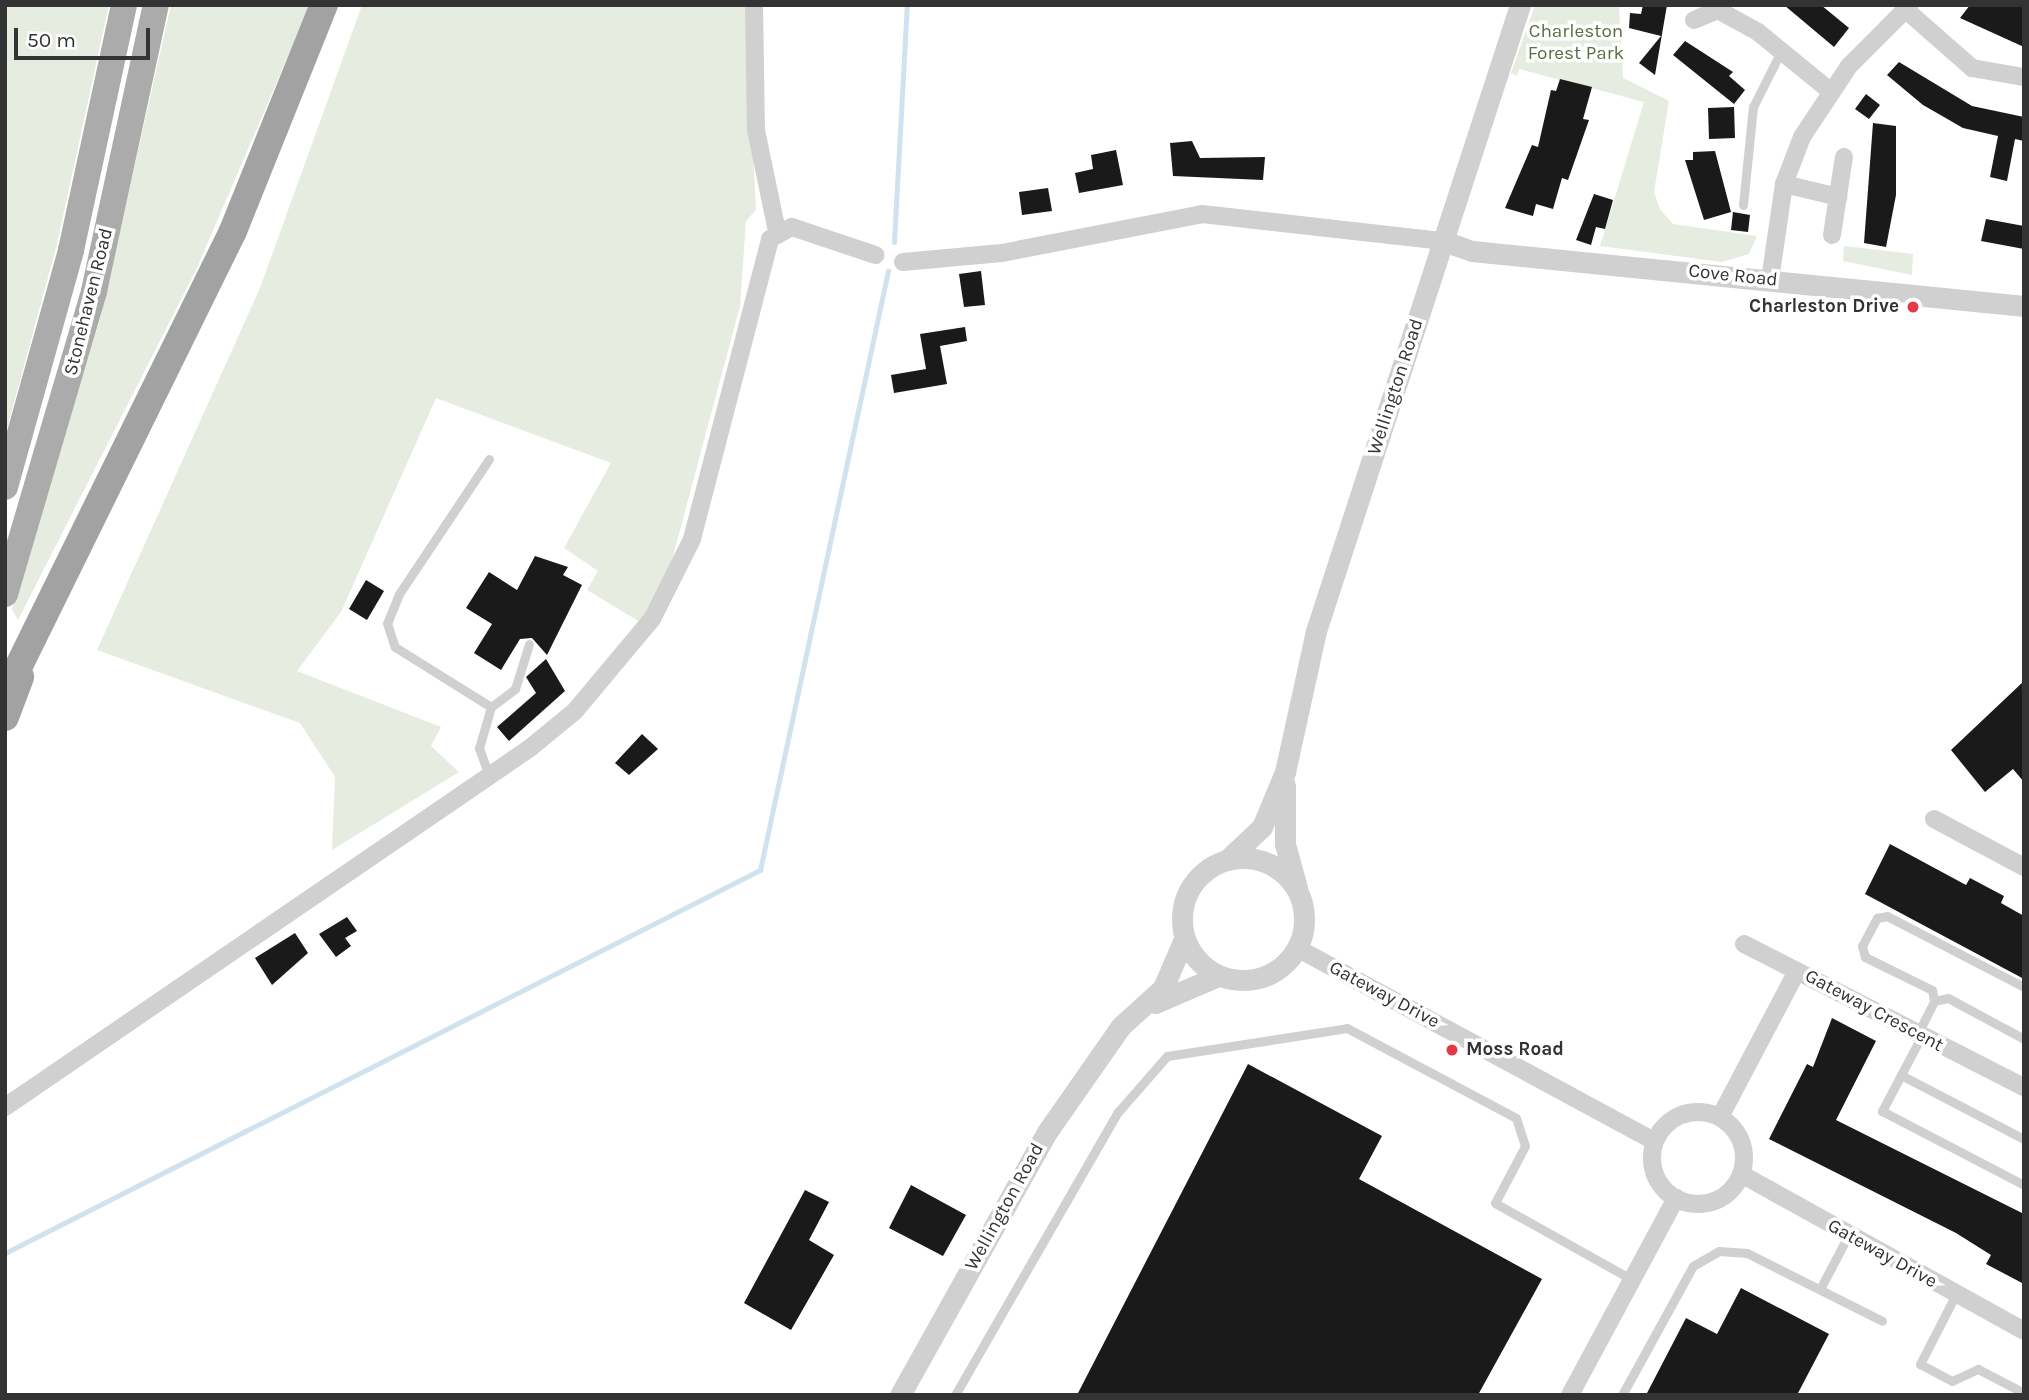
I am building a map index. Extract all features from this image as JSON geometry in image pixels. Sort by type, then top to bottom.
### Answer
[{"type":"highway","points":[[5,694],[233,231],[324,5]]},
{"type":"highway","points":[[5,717],[35,634]]},
{"type":"main road","name":"Stonehaven Road","points":[[5,487],[71,250],[124,5]]},
{"type":"main road","name":"Stonehaven Road","points":[[5,594],[94,291],[156,5]]},
{"type":"street","points":[[5,1107],[530,748],[603,681],[674,582],[709,487],[768,244],[777,231],[756,130],[754,5]]},
{"type":"street","name":"Wellington Road","points":[[1227,860],[1262,827],[1285,772],[1316,631],[1520,5]]},
{"type":"street","points":[[1770,280],[1784,184],[1830,90],[1908,7],[1972,68],[2024,78]]},
{"type":"street","points":[[1694,20],[1718,8],[1781,51],[1830,90]]},
{"type":"street","points":[[1832,235],[1844,157]]},
{"type":"street","points":[[1784,184],[1838,197]]},
{"type":"street","points":[[903,262],[1002,253],[1202,214],[1443,241]]},
{"type":"street","points":[[777,231],[800,229],[874,255]]},
{"type":"street","name":"Cove Road","points":[[1443,241],[1472,251],[2024,306]]},
{"type":"street","name":"Wellington Road","points":[[1285,772],[1286,844],[1298,892]]},
{"type":"street","points":[[1934,819],[2024,867]]},
{"type":"street","points":[[1227,860],[1276,868],[1298,892],[1304,911],[1297,948],[1279,968],[1254,980],[1218,976],[1184,939],[1189,890],[1227,860]]},
{"type":"street","name":"Wellington Road","points":[[900,1395],[1047,1132],[1121,1026],[1163,988],[1184,939]]},
{"type":"street","points":[[1744,944],[1797,971]]},
{"type":"street","name":"Gateway Drive","points":[[1297,948],[1654,1141]]},
{"type":"street","name":"Gateway Crescent","points":[[1720,1117],[1797,971],[1919,1036],[2024,1087]]},
{"type":"street","name":"Wellington Road","points":[[1121,1026],[1173,991],[1218,976]]},
{"type":"street","points":[[1682,1115],[1720,1117],[1738,1136],[1741,1174],[1713,1201],[1675,1198],[1657,1180],[1654,1141],[1682,1115]]},
{"type":"street","name":"Gateway Drive","points":[[1741,1174],[1848,1236],[2024,1331]]},
{"type":"street","points":[[1570,1395],[1629,1278],[1675,1198]]},
{"type":"lane","points":[[1743,205],[1753,107],[1781,51]]},
{"type":"lane","points":[[489,458],[399,594],[387,623],[395,647],[491,707]]},
{"type":"lane","points":[[489,776],[478,748],[491,707],[515,689],[529,644]]},
{"type":"lane","points":[[2024,987],[1887,916],[1877,918],[1862,946],[1865,957],[1932,989],[1934,1001],[1882,1111],[2024,1185]]},
{"type":"lane","points":[[1934,1001],[1948,998],[2024,1039]]},
{"type":"lane","points":[[955,1395],[1118,1112],[1167,1056],[1347,1028],[1516,1118],[1525,1146],[1495,1203],[1629,1278]]},
{"type":"lane","points":[[1901,1075],[2024,1139]]},
{"type":"lane","points":[[1820,1289],[1848,1236]]},
{"type":"lane","points":[[1622,1395],[1693,1266],[1708,1254],[1747,1253],[1882,1321]]},
{"type":"lane","points":[[1956,1294],[1920,1364],[1952,1381],[1978,1369],[2024,1393]]},
{"type":"green space","points":[[5,5],[109,5],[57,244],[5,436]]},
{"type":"green space","points":[[171,5],[310,5],[196,270],[18,620],[12,609],[100,319]]},
{"type":"green space","points":[[362,5],[746,5],[756,210],[746,221],[740,306],[672,560],[640,622],[587,590],[598,571],[564,548],[611,463],[436,398],[341,612],[297,671],[441,727],[431,746],[459,772],[332,850],[335,777],[300,723],[97,650],[260,288]]},
{"type":"green space","name":"Charleston Forest Park","points":[[1535,5],[1619,5],[1623,78],[1669,101],[1654,192],[1660,209],[1673,224],[1757,236],[1749,254],[1722,262],[1600,246],[1644,102],[1519,69],[1517,76],[1511,73]]},
{"type":"green space","points":[[1844,246],[1913,254],[1912,275],[1843,261]]},
{"type":"building","points":[[1643,5],[1667,5],[1655,75],[1639,63],[1661,36],[1629,28],[1630,13],[1641,14]]},
{"type":"building","points":[[1784,5],[1821,5],[1849,28],[1834,47]]},
{"type":"building","points":[[1970,5],[2024,5],[2024,47],[1960,18]]},
{"type":"building","points":[[1685,41],[1733,72],[1729,76],[1745,90],[1734,104],[1673,55]]},
{"type":"building","points":[[1899,62],[1972,106],[2024,117],[2024,141],[2015,139],[2007,181],[1990,177],[1998,136],[1963,128],[1923,105],[1887,75]]},
{"type":"building","points":[[1560,79],[1592,87],[1583,119],[1589,120],[1568,180],[1562,178],[1553,209],[1536,204],[1533,216],[1505,208],[1532,145],[1538,147],[1551,90],[1556,91]]},
{"type":"building","points":[[1866,94],[1880,105],[1869,119],[1855,109]]},
{"type":"building","points":[[1734,107],[1735,138],[1709,139],[1708,108]]},
{"type":"building","points":[[1873,123],[1896,126],[1896,195],[1886,247],[1864,243]]},
{"type":"building","points":[[1192,141],[1200,158],[1265,157],[1263,180],[1173,176],[1170,143]]},
{"type":"building","points":[[1116,150],[1123,185],[1079,193],[1075,173],[1093,169],[1091,155]]},
{"type":"building","points":[[1715,151],[1731,212],[1704,220],[1685,160],[1693,160],[1693,152]]},
{"type":"building","points":[[1048,188],[1052,211],[1022,215],[1019,192]]},
{"type":"building","points":[[1594,194],[1613,200],[1605,229],[1596,227],[1591,245],[1576,240]]},
{"type":"building","points":[[1733,212],[1750,215],[1748,232],[1731,230]]},
{"type":"building","points":[[1986,219],[2024,226],[2024,249],[1981,241]]},
{"type":"building","points":[[981,271],[985,305],[964,307],[959,274]]},
{"type":"building","points":[[965,327],[967,341],[940,346],[947,384],[894,393],[891,375],[926,369],[920,334]]},
{"type":"building","points":[[535,556],[568,567],[563,575],[582,585],[547,655],[532,638],[520,639],[501,670],[474,653],[492,624],[466,608],[489,572],[517,590]]},
{"type":"building","points":[[366,580],[384,591],[367,620],[349,609]]},
{"type":"building","points":[[546,659],[565,691],[509,741],[497,727],[536,693],[526,677]]},
{"type":"building","points":[[2024,681],[2024,782],[2013,769],[1985,792],[1951,750]]},
{"type":"building","points":[[642,734],[658,749],[629,775],[615,763]]},
{"type":"building","points":[[1890,844],[1966,885],[1970,878],[2004,896],[2001,903],[2024,916],[2024,979],[1865,894]]},
{"type":"building","points":[[347,917],[357,931],[345,938],[351,946],[336,957],[319,934]]},
{"type":"building","points":[[295,933],[308,953],[272,985],[255,958]]},
{"type":"building","points":[[1832,1018],[1876,1041],[1836,1120],[2024,1214],[2024,1284],[1986,1264],[1991,1255],[1956,1233],[1769,1139],[1807,1064],[1813,1067]]},
{"type":"building","points":[[1248,1064],[1382,1136],[1359,1179],[1542,1279],[1478,1395],[1077,1395]]},
{"type":"building","points":[[911,1185],[966,1215],[943,1256],[889,1228]]},
{"type":"building","points":[[805,1190],[829,1202],[809,1240],[834,1255],[791,1330],[744,1303]]},
{"type":"building","points":[[1741,1288],[1829,1334],[1797,1395],[1646,1395],[1686,1318],[1717,1334]]},
{"type":"waterway","points":[[894,242],[907,5]]},
{"type":"waterway","points":[[5,1253],[760,870],[888,271]]},
{"type":"place","name":"Charleston Drive","points":[[1913,307]]},
{"type":"place","name":"Moss Road","points":[[1452,1050]]}]
